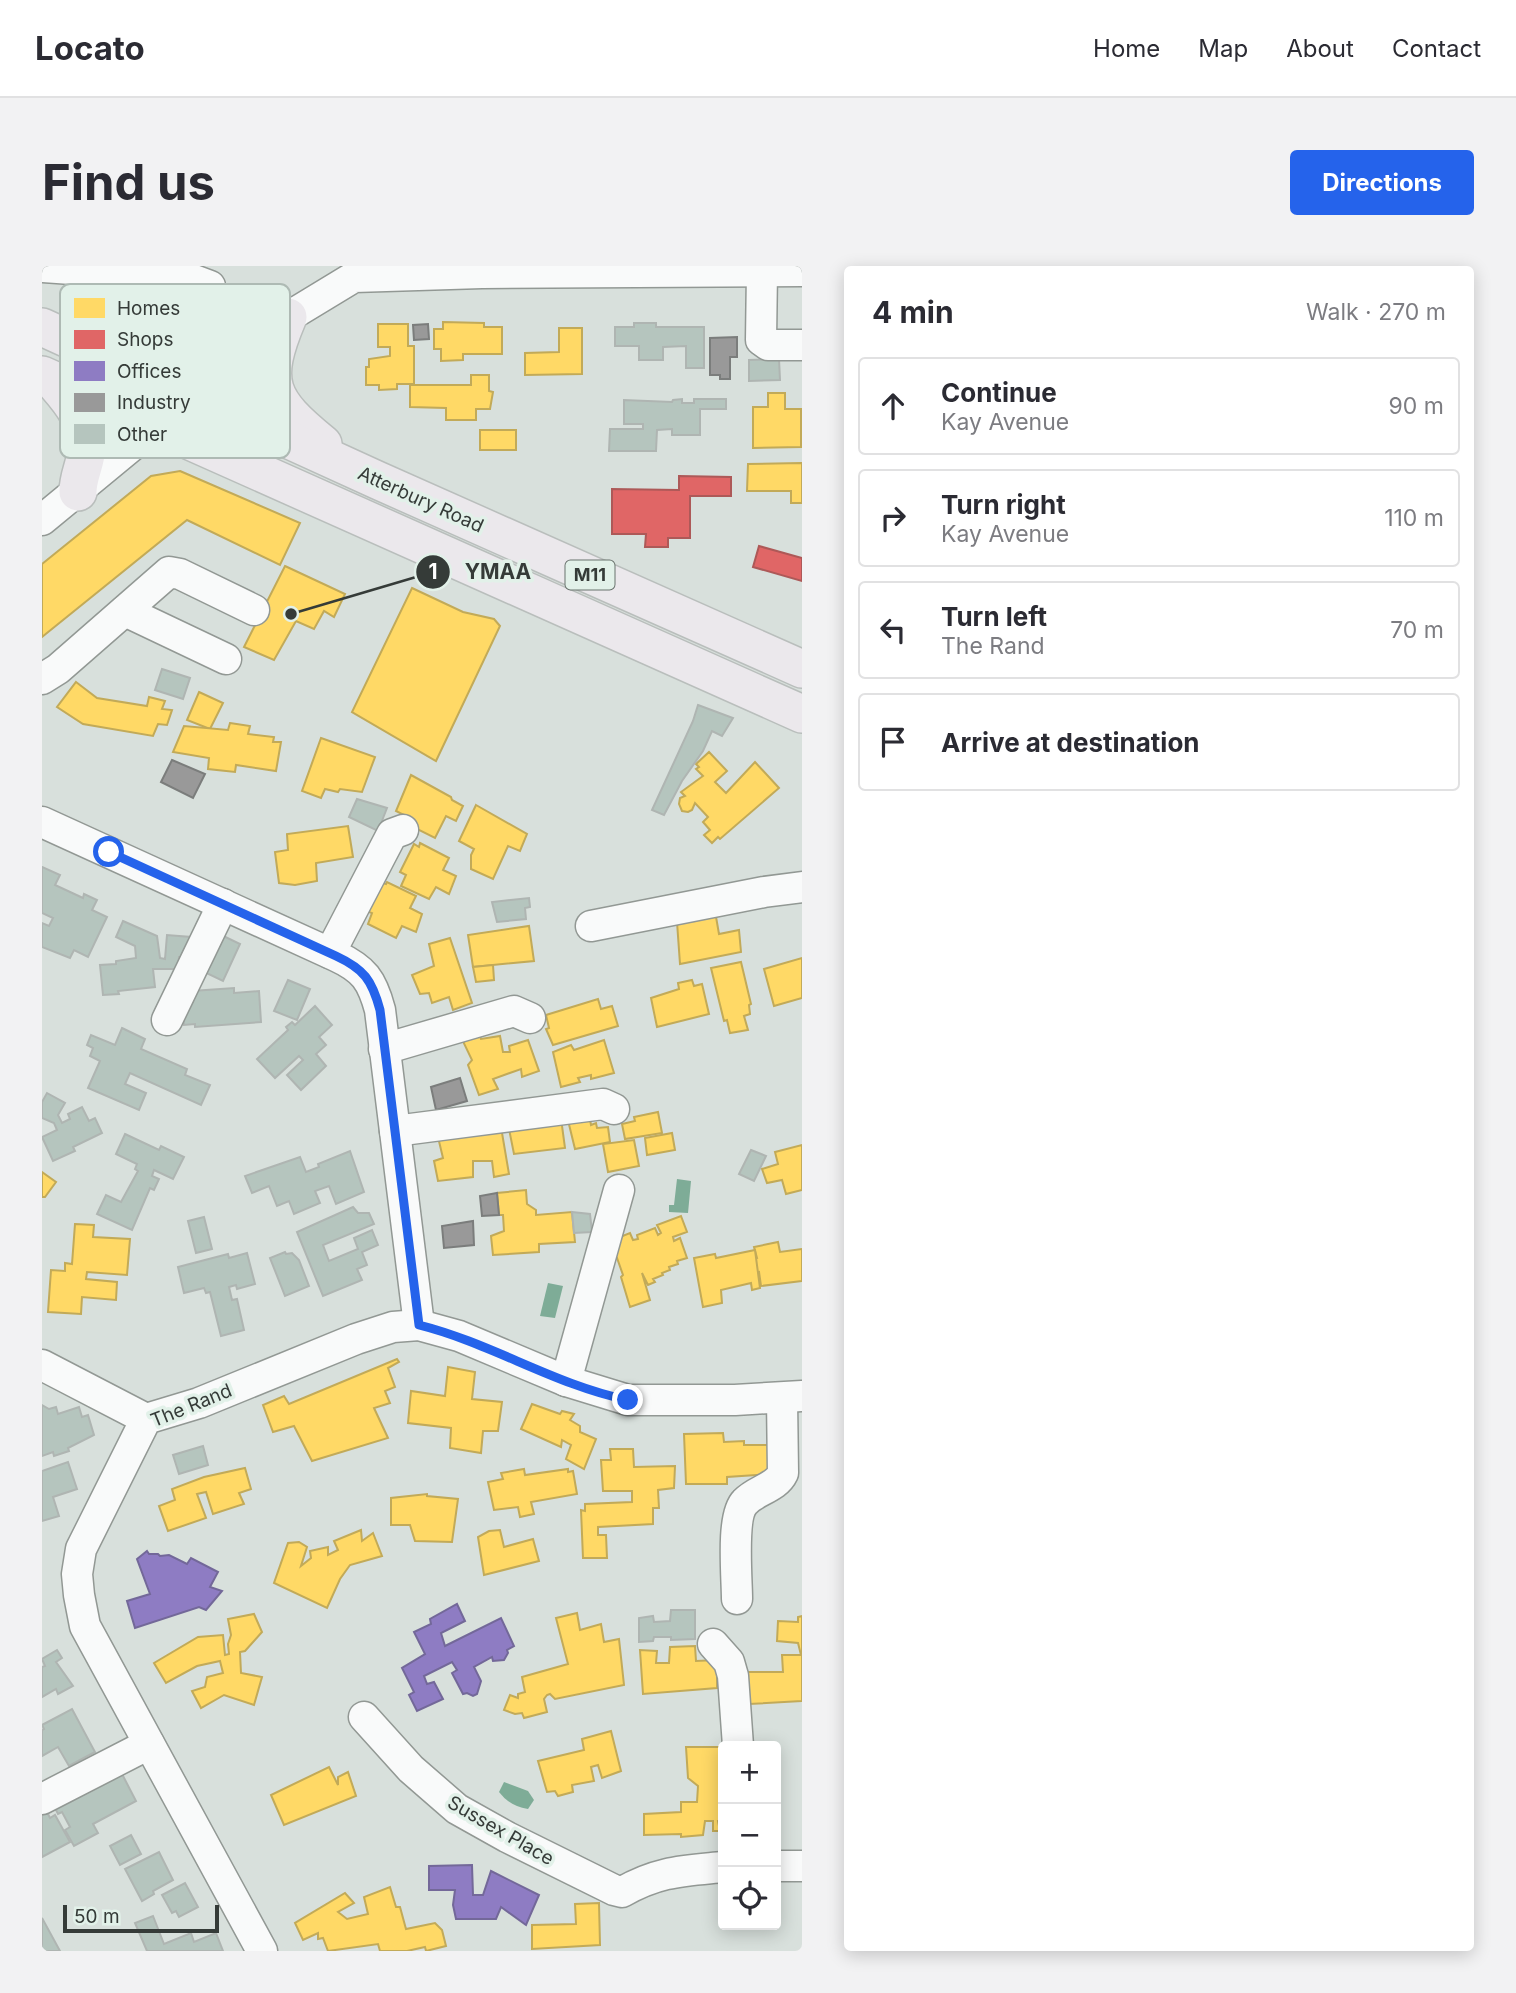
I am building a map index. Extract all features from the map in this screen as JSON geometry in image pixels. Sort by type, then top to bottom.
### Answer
[{"type":"main road","name":"Atterbury Road","points":[[42,327],[60,335]]},
{"type":"main road","points":[[47,378],[60,390]]},
{"type":"main road","points":[[290,416],[326,447],[377,480]]},
{"type":"main road","name":"Atterbury Road","points":[[290,441],[802,669]]},
{"type":"main road","points":[[78,492],[85,458]]},
{"type":"main road","name":"M11","points":[[225,458],[802,714]]},
{"type":"street","points":[[42,267],[186,277],[205,284]]},
{"type":"street","points":[[290,316],[352,272],[683,269],[802,271]]},
{"type":"street","points":[[762,271],[761,340],[768,345],[802,345]]},
{"type":"street","points":[[42,520],[118,458]]},
{"type":"street","points":[[42,679],[58,669],[164,575],[174,572],[254,610]]},
{"type":"street","points":[[125,611],[226,659]]},
{"type":"street","points":[[42,822],[330,953],[356,967],[369,979],[380,1010],[419,1325]]},
{"type":"street","points":[[330,953],[392,834],[403,830]]},
{"type":"street","points":[[591,926],[802,887]]},
{"type":"street","points":[[167,1020],[223,904]]},
{"type":"street","points":[[384,1049],[514,1011],[530,1018]]},
{"type":"street","points":[[395,1130],[603,1104],[614,1109]]},
{"type":"street","points":[[566,1381],[619,1190]]},
{"type":"street","name":"The Rand","points":[[262,1951],[85,1626],[79,1595],[81,1549],[146,1419],[199,1403],[355,1339],[393,1327],[419,1325],[459,1336],[566,1381],[614,1397],[639,1401],[792,1397]]},
{"type":"street","points":[[42,1365],[146,1419]]},
{"type":"street","points":[[737,1599],[737,1519],[745,1501],[779,1480],[783,1473],[792,1397]]},
{"type":"street","points":[[713,1644],[729,1662],[733,1676],[738,1741]]},
{"type":"street","name":"Sussex Place","points":[[364,1717],[411,1769],[457,1809],[507,1837],[622,1892],[658,1875],[718,1868]]},
{"type":"street","points":[[42,1799],[149,1744]]},
{"type":"street","points":[[781,1866],[802,1866]]},
{"type":"shaded area","points":[[677,1179],[691,1181],[688,1213],[669,1212],[669,1205],[674,1205]]},
{"type":"shaded area","points":[[548,1283],[563,1286],[555,1318],[540,1316]]},
{"type":"shaded area","points":[[504,1782],[528,1791],[534,1800],[528,1809],[515,1805],[502,1796],[499,1792]]},
{"type":"building: Homes","points":[[443,322],[484,323],[484,327],[502,327],[502,354],[463,354],[463,360],[441,361],[441,349],[434,349],[434,329],[443,329]]},
{"type":"building: Homes","points":[[378,324],[408,324],[408,346],[414,346],[414,384],[397,384],[397,389],[379,390],[379,385],[366,385],[369,359],[390,356],[390,347],[378,347]]},
{"type":"building: Homes","points":[[559,328],[582,328],[582,374],[525,375],[525,353],[559,352]]},
{"type":"building: Homes","points":[[471,375],[489,375],[489,391],[493,392],[490,409],[476,409],[476,420],[446,420],[446,408],[410,407],[410,385],[471,385]]},
{"type":"building: Homes","points":[[768,393],[785,393],[785,409],[801,409],[801,447],[753,448],[753,407],[768,407]]},
{"type":"building: Homes","points":[[480,430],[516,430],[516,450],[480,450]]},
{"type":"building: Homes","points":[[802,463],[802,503],[791,503],[791,491],[747,491],[748,464]]},
{"type":"building: Homes","points":[[180,471],[300,523],[280,565],[187,520],[42,637],[42,564],[151,476]]},
{"type":"building: Homes","points":[[285,566],[345,594],[334,617],[324,611],[314,629],[296,621],[274,660],[244,647]]},
{"type":"building: Homes","points":[[412,588],[463,612],[494,619],[500,626],[436,761],[352,712]]},
{"type":"building: Homes","points":[[76,682],[97,698],[147,706],[149,697],[165,701],[162,709],[172,710],[167,725],[158,724],[153,736],[83,724],[57,707]]},
{"type":"building: Homes","points":[[199,692],[223,703],[210,729],[187,720]]},
{"type":"building: Homes","points":[[230,723],[250,726],[248,734],[274,737],[273,742],[281,742],[276,771],[236,765],[235,772],[208,769],[209,758],[173,752],[184,726],[228,730]]},
{"type":"building: Homes","points":[[321,738],[375,757],[362,792],[325,789],[321,798],[302,791]]},
{"type":"building: Homes","points":[[709,752],[727,771],[715,782],[726,793],[755,762],[779,788],[712,843],[704,835],[710,830],[703,822],[708,817],[695,803],[688,812],[682,811],[679,804],[680,798],[685,796],[681,792],[703,776],[696,769],[699,767],[696,764]]},
{"type":"building: Homes","points":[[411,775],[463,806],[456,821],[446,816],[435,838],[407,824],[408,817],[396,811]]},
{"type":"building: Homes","points":[[476,805],[527,834],[520,851],[508,846],[493,879],[471,869],[474,849],[459,841]]},
{"type":"building: Homes","points":[[348,826],[353,857],[316,863],[317,881],[295,885],[279,883],[275,852],[288,850],[287,834]]},
{"type":"building: Homes","points":[[420,843],[449,858],[443,870],[456,876],[449,894],[436,887],[429,899],[401,886],[406,875],[400,872],[414,844],[419,847]]},
{"type":"building: Homes","points":[[380,882],[387,882],[416,896],[410,908],[422,914],[416,932],[402,926],[396,938],[368,924],[372,913],[366,911]]},
{"type":"building: Homes","points":[[715,911],[719,934],[739,930],[741,952],[680,964],[677,922]]},
{"type":"building: Homes","points":[[529,926],[534,961],[473,967],[468,935]]},
{"type":"building: Homes","points":[[450,938],[472,1003],[453,1010],[449,997],[432,1003],[429,993],[420,994],[412,975],[434,966],[429,944]]},
{"type":"building: Homes","points":[[802,958],[802,998],[774,1006],[764,969]]},
{"type":"building: Homes","points":[[741,962],[751,1004],[750,1014],[744,1016],[748,1030],[730,1033],[727,1020],[724,1021],[711,968]]},
{"type":"building: Homes","points":[[493,965],[494,980],[476,982],[473,967]]},
{"type":"building: Homes","points":[[692,980],[694,986],[702,984],[709,1014],[657,1027],[651,998],[679,989],[678,983]]},
{"type":"building: Homes","points":[[598,999],[601,1009],[612,1006],[618,1026],[553,1045],[546,1029],[549,1028],[546,1015]]},
{"type":"building: Homes","points":[[477,1028],[481,1039],[500,1036],[503,1052],[510,1052],[509,1046],[528,1040],[539,1071],[522,1077],[521,1069],[493,1079],[498,1089],[479,1095],[468,1065],[472,1060],[459,1033]]},
{"type":"building: Homes","points":[[604,1040],[614,1073],[591,1079],[591,1075],[578,1078],[580,1082],[561,1087],[553,1052],[571,1045],[574,1050]]},
{"type":"building: Homes","points":[[588,1108],[591,1125],[596,1123],[597,1128],[608,1127],[610,1142],[575,1149],[566,1112]]},
{"type":"building: Homes","points":[[560,1111],[565,1148],[514,1154],[509,1129]]},
{"type":"building: Homes","points":[[658,1112],[662,1133],[625,1139],[622,1124],[635,1121],[634,1117]]},
{"type":"building: Homes","points":[[501,1127],[509,1174],[494,1177],[492,1161],[473,1161],[473,1177],[438,1181],[434,1161],[443,1158],[438,1137]]},
{"type":"building: Homes","points":[[672,1133],[675,1150],[647,1155],[645,1138]]},
{"type":"building: Homes","points":[[634,1140],[639,1166],[608,1172],[603,1144]]},
{"type":"building: Homes","points":[[802,1145],[802,1190],[786,1194],[782,1180],[767,1183],[762,1169],[778,1164],[775,1152]]},
{"type":"building: Homes","points":[[42,1172],[56,1182],[45,1197],[42,1197]]},
{"type":"building: Homes","points":[[526,1190],[527,1204],[536,1210],[536,1215],[572,1212],[575,1242],[539,1244],[539,1252],[493,1255],[491,1236],[504,1231],[497,1193]]},
{"type":"building: Homes","points":[[681,1216],[687,1232],[673,1237],[674,1241],[680,1238],[687,1258],[677,1261],[678,1264],[669,1267],[670,1270],[653,1279],[655,1282],[648,1285],[642,1273],[650,1300],[630,1307],[617,1258],[609,1260],[615,1239],[630,1233],[633,1240],[638,1239],[637,1235],[655,1228],[658,1235],[661,1233],[657,1225]]},
{"type":"building: Homes","points":[[75,1224],[94,1225],[93,1237],[130,1239],[127,1275],[87,1272],[86,1279],[117,1282],[116,1300],[82,1297],[81,1314],[48,1312],[51,1270],[65,1271],[65,1263],[72,1264]]},
{"type":"building: Homes","points":[[778,1242],[780,1252],[802,1249],[802,1281],[761,1286],[759,1272],[752,1273],[751,1259],[757,1258],[754,1247]]},
{"type":"building: Homes","points":[[755,1250],[760,1288],[752,1290],[751,1283],[721,1290],[722,1303],[703,1307],[694,1258],[715,1254],[716,1258]]},
{"type":"building: Homes","points":[[397,1359],[399,1362],[388,1368],[395,1387],[385,1391],[390,1403],[374,1408],[388,1438],[312,1461],[294,1426],[273,1432],[263,1405],[284,1396],[289,1404]]},
{"type":"building: Homes","points":[[448,1367],[475,1372],[472,1399],[502,1402],[498,1431],[483,1431],[481,1453],[450,1448],[451,1428],[408,1423],[411,1391],[445,1396]]},
{"type":"building: Homes","points":[[532,1404],[560,1414],[562,1411],[574,1414],[570,1420],[580,1426],[580,1432],[596,1439],[584,1469],[566,1459],[571,1445],[562,1440],[561,1447],[521,1429]]},
{"type":"building: Homes","points":[[723,1433],[724,1442],[744,1441],[744,1445],[770,1445],[772,1474],[727,1477],[727,1484],[686,1484],[684,1434]]},
{"type":"building: Homes","points":[[610,1449],[633,1449],[634,1467],[675,1466],[674,1488],[658,1490],[659,1508],[653,1508],[653,1524],[598,1527],[598,1535],[606,1535],[607,1558],[583,1558],[581,1510],[585,1511],[585,1504],[632,1502],[632,1491],[603,1491],[601,1460],[611,1460]]},
{"type":"building: Homes","points":[[245,1468],[251,1489],[239,1493],[244,1504],[213,1514],[206,1492],[197,1494],[206,1518],[168,1531],[159,1506],[175,1500],[172,1489],[204,1477]]},
{"type":"building: Homes","points":[[524,1469],[525,1475],[568,1469],[568,1472],[573,1471],[577,1494],[531,1502],[534,1514],[520,1517],[518,1507],[494,1510],[488,1482],[503,1479],[501,1473]]},
{"type":"building: Homes","points":[[427,1494],[458,1499],[452,1542],[415,1541],[410,1525],[391,1525],[391,1498]]},
{"type":"building: Homes","points":[[361,1530],[362,1541],[373,1533],[382,1556],[350,1565],[340,1579],[327,1608],[274,1583],[288,1543],[299,1542],[307,1547],[301,1566],[311,1558],[310,1551],[328,1547],[328,1555],[338,1550],[334,1541]]},
{"type":"building: Homes","points":[[500,1530],[504,1547],[533,1539],[539,1561],[484,1575],[478,1537],[489,1531]]},
{"type":"building: Homes","points":[[577,1613],[580,1630],[601,1624],[604,1642],[619,1639],[624,1685],[555,1699],[550,1694],[544,1699],[547,1712],[524,1718],[522,1713],[515,1714],[504,1710],[510,1695],[518,1698],[518,1694],[525,1692],[522,1677],[568,1664],[556,1618]]},
{"type":"building: Homes","points":[[254,1614],[262,1632],[245,1651],[240,1652],[241,1673],[262,1677],[254,1705],[224,1695],[201,1708],[192,1691],[205,1687],[207,1677],[223,1673],[220,1661],[197,1666],[166,1683],[154,1663],[198,1637],[223,1635],[225,1655],[229,1654],[231,1635],[228,1619]]},
{"type":"building: Homes","points":[[802,1616],[802,1701],[749,1704],[747,1672],[783,1672],[782,1655],[801,1655],[798,1643],[777,1641],[778,1621],[798,1622],[798,1617]]},
{"type":"building: Homes","points":[[695,1646],[696,1661],[717,1660],[717,1688],[643,1694],[640,1650],[657,1651],[656,1663],[669,1663],[670,1647]]},
{"type":"building: Homes","points":[[611,1731],[621,1771],[602,1778],[598,1765],[591,1767],[594,1781],[572,1785],[573,1792],[558,1796],[555,1791],[547,1792],[538,1761],[584,1750],[582,1739]]},
{"type":"building: Homes","points":[[686,1747],[718,1747],[718,1831],[713,1831],[713,1821],[705,1821],[703,1835],[644,1835],[644,1814],[681,1812],[681,1802],[697,1802],[698,1786],[688,1778]]},
{"type":"building: Homes","points":[[329,1767],[338,1785],[338,1777],[348,1772],[356,1796],[284,1825],[271,1795]]},
{"type":"building: Homes","points":[[390,1887],[396,1907],[400,1907],[406,1929],[435,1923],[442,1930],[446,1946],[426,1951],[425,1947],[407,1951],[380,1951],[378,1944],[328,1951],[323,1938],[318,1939],[318,1933],[303,1940],[295,1923],[345,1893],[354,1903],[338,1912],[347,1919],[368,1914],[364,1897]]},
{"type":"building: Homes","points":[[599,1903],[600,1945],[532,1949],[532,1925],[576,1924],[575,1904]]},
{"type":"building: Shops","points":[[679,476],[731,477],[731,496],[690,496],[690,538],[668,538],[668,547],[645,547],[646,534],[612,534],[612,489],[679,490]]},
{"type":"building: Shops","points":[[759,546],[802,558],[802,581],[753,567]]},
{"type":"building: Offices","points":[[147,1551],[160,1556],[169,1555],[187,1564],[191,1558],[218,1572],[210,1587],[222,1591],[206,1610],[199,1607],[135,1628],[127,1601],[150,1594],[137,1559]]},
{"type":"building: Offices","points":[[457,1604],[465,1621],[441,1633],[445,1646],[501,1618],[514,1646],[507,1650],[504,1660],[493,1661],[492,1657],[474,1667],[481,1681],[477,1694],[473,1696],[463,1694],[452,1673],[457,1670],[452,1662],[424,1676],[427,1684],[434,1682],[443,1699],[417,1711],[409,1695],[414,1692],[402,1668],[425,1654],[414,1632],[431,1624],[430,1619]]},
{"type":"building: Offices","points":[[472,1865],[473,1895],[483,1895],[491,1871],[539,1895],[526,1925],[501,1907],[496,1919],[456,1919],[453,1905],[455,1890],[429,1890],[429,1866]]},
{"type":"building: Industry","points":[[428,324],[429,339],[414,340],[413,325]]},
{"type":"building: Industry","points":[[737,337],[737,357],[730,357],[730,379],[710,375],[710,338]]},
{"type":"building: Industry","points":[[172,760],[205,774],[193,798],[161,782]]},
{"type":"building: Industry","points":[[460,1078],[467,1101],[436,1110],[431,1087]]},
{"type":"building: Industry","points":[[497,1193],[499,1215],[482,1216],[480,1196]]},
{"type":"building: Industry","points":[[473,1221],[474,1245],[444,1248],[442,1226]]},
{"type":"building: Other","points":[[634,323],[656,323],[656,327],[704,327],[704,368],[686,368],[686,346],[663,347],[663,360],[639,360],[639,346],[615,346],[615,327],[634,327]]},
{"type":"building: Other","points":[[779,359],[780,380],[749,381],[749,360]]},
{"type":"building: Other","points":[[682,399],[682,403],[694,403],[694,399],[726,399],[726,409],[700,409],[700,435],[672,435],[672,429],[657,430],[656,451],[609,451],[610,429],[643,429],[643,424],[624,424],[624,400],[672,402]]},
{"type":"building: Other","points":[[162,669],[190,678],[183,699],[155,690]]},
{"type":"building: Other","points":[[698,705],[733,718],[722,736],[712,731],[703,751],[682,781],[664,815],[652,810]]},
{"type":"building: Other","points":[[357,799],[387,808],[378,831],[349,817]]},
{"type":"building: Other","points":[[42,867],[60,875],[55,885],[83,898],[84,894],[97,900],[92,910],[107,917],[88,957],[74,950],[70,958],[42,947],[42,923],[49,926],[53,918],[42,913]]},
{"type":"building: Other","points":[[529,898],[530,907],[525,908],[526,919],[497,922],[492,902]]},
{"type":"building: Other","points":[[123,921],[157,936],[160,958],[165,959],[167,935],[191,937],[184,957],[179,957],[178,969],[153,969],[155,987],[103,995],[100,965],[136,958],[135,946],[116,937]]},
{"type":"building: Other","points":[[213,931],[240,944],[223,981],[196,968]]},
{"type":"building: Other","points":[[288,980],[310,989],[297,1020],[274,1011]]},
{"type":"building: Other","points":[[234,988],[234,993],[259,991],[261,1022],[195,1027],[195,1024],[184,1025],[182,1003],[193,1002],[192,991]]},
{"type":"building: Other","points":[[315,1006],[332,1025],[319,1037],[326,1045],[316,1054],[326,1066],[301,1090],[287,1075],[303,1060],[299,1056],[275,1078],[257,1059],[288,1030],[286,1027],[292,1022],[295,1025]]},
{"type":"building: Other","points":[[122,1028],[145,1039],[141,1049],[187,1069],[185,1075],[210,1085],[201,1105],[130,1073],[125,1084],[146,1093],[139,1110],[88,1088],[100,1061],[90,1056],[93,1048],[87,1045],[91,1035],[115,1045]]},
{"type":"building: Other","points":[[47,1093],[65,1103],[58,1115],[62,1123],[70,1119],[68,1114],[82,1107],[89,1121],[95,1118],[102,1133],[73,1147],[75,1151],[53,1161],[42,1137],[57,1130],[54,1123],[42,1118],[42,1102]]},
{"type":"building: Other","points":[[125,1134],[159,1150],[161,1146],[184,1157],[173,1179],[154,1170],[152,1176],[159,1179],[154,1190],[150,1188],[132,1230],[97,1214],[106,1195],[121,1202],[138,1171],[135,1169],[137,1164],[116,1154]]},
{"type":"building: Other","points":[[751,1150],[766,1156],[754,1181],[739,1174]]},
{"type":"building: Other","points":[[350,1151],[364,1192],[336,1204],[329,1186],[315,1191],[320,1203],[294,1214],[289,1201],[277,1206],[269,1186],[252,1193],[245,1176],[300,1157],[306,1172]]},
{"type":"building: Other","points":[[353,1207],[358,1213],[369,1213],[374,1224],[323,1245],[329,1261],[358,1249],[354,1238],[372,1230],[378,1245],[362,1252],[367,1265],[357,1269],[362,1280],[323,1296],[297,1232]]},
{"type":"building: Other","points":[[572,1212],[590,1214],[592,1232],[574,1233]]},
{"type":"building: Other","points":[[204,1217],[212,1249],[196,1253],[188,1221]]},
{"type":"building: Other","points":[[285,1252],[292,1253],[299,1260],[309,1286],[285,1296],[270,1258]]},
{"type":"building: Other","points":[[247,1253],[255,1284],[237,1289],[236,1285],[229,1287],[232,1300],[237,1299],[244,1330],[221,1336],[210,1292],[206,1293],[204,1288],[184,1293],[178,1267],[228,1254],[229,1258]]},
{"type":"building: Other","points":[[42,1405],[49,1409],[56,1407],[58,1414],[79,1407],[82,1417],[88,1415],[94,1435],[68,1448],[69,1451],[54,1456],[53,1452],[42,1456]]},
{"type":"building: Other","points":[[203,1446],[208,1465],[179,1474],[173,1455]]},
{"type":"building: Other","points":[[68,1462],[77,1489],[53,1497],[59,1516],[42,1521],[42,1471]]},
{"type":"building: Other","points":[[671,1610],[695,1610],[695,1639],[671,1640],[671,1637],[654,1637],[653,1641],[639,1642],[639,1618],[653,1616],[654,1622],[670,1621]]},
{"type":"building: Other","points":[[57,1650],[62,1658],[56,1662],[73,1686],[58,1694],[56,1689],[42,1697],[42,1667],[45,1666],[42,1659]]},
{"type":"building: Other","points":[[72,1709],[95,1752],[69,1766],[58,1747],[42,1756],[42,1725]]},
{"type":"building: Other","points":[[121,1772],[136,1801],[93,1824],[98,1833],[74,1846],[65,1830],[70,1827],[62,1812],[58,1814],[53,1804]]},
{"type":"building: Other","points":[[47,1812],[50,1818],[55,1815],[70,1842],[42,1857],[42,1814]]},
{"type":"building: Other","points":[[131,1835],[141,1854],[120,1865],[110,1846]]},
{"type":"building: Other","points":[[159,1852],[173,1880],[153,1891],[154,1894],[142,1901],[125,1869]]},
{"type":"building: Other","points":[[185,1883],[198,1907],[179,1917],[176,1911],[172,1913],[162,1895]]},
{"type":"building: Other","points":[[153,1916],[164,1944],[191,1933],[194,1942],[216,1933],[223,1951],[147,1951],[135,1923]]},
{"type":"building: Other","points":[[42,1918],[60,1951],[42,1951]]},
{"type":"place","name":"YMAA","points":[[291,614]]},
{"type":"route","points":[[109,852],[336,956],[356,967],[369,979],[380,1010],[419,1325],[459,1336],[566,1381],[628,1400]]}]
